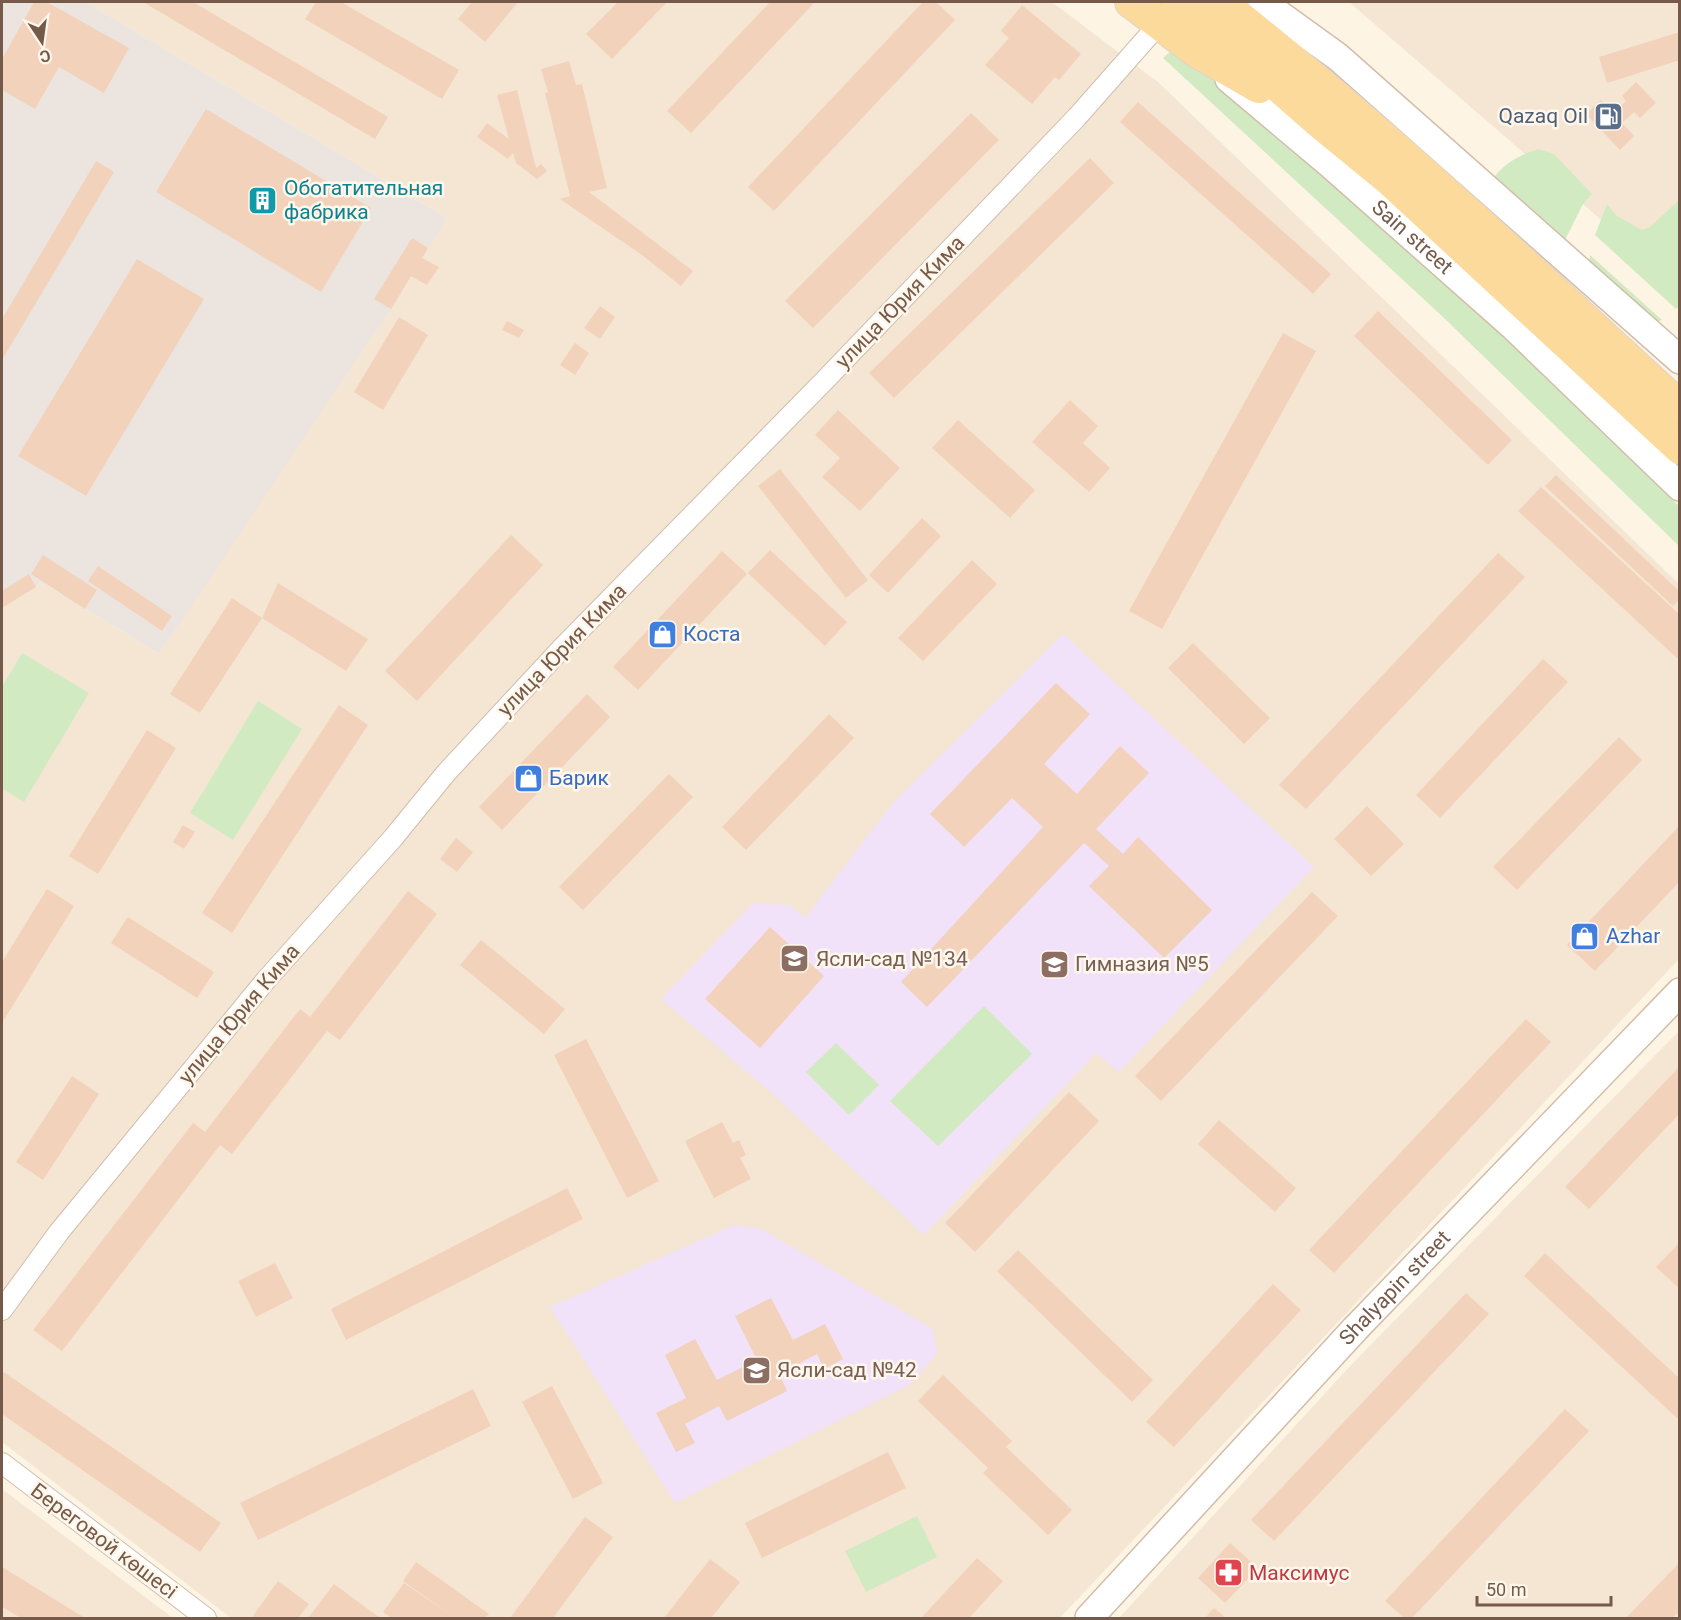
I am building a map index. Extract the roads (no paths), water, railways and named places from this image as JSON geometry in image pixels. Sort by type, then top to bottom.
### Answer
[{"type":"main road","name":"Sain street","points":[[1131,2],[1168,13],[1217,32],[1317,120],[1389,179],[1680,448]]},
{"type":"main road","points":[[1220,2],[1320,84],[1424,175],[1680,407]]},
{"type":"main road","points":[[1264,3],[1320,84]]},
{"type":"main road","points":[[1264,3],[1338,57],[1680,360]]},
{"type":"main road","name":"Sain street","points":[[1168,13],[1196,51],[1330,164],[1514,327],[1680,486]]},
{"type":"main road","points":[[1196,51],[1317,120]]},
{"type":"main road","name":"Shalyapin street","points":[[1089,1618],[1355,1329],[1680,992]]},
{"type":"street","name":"улица Юрия Кима","points":[[2,1310],[59,1232],[258,989],[393,838],[446,773],[562,648],[818,388],[1077,117],[1168,13]]},
{"type":"street","name":"Береговой көшесі","points":[[2,1463],[206,1618]]},
{"type":"place","name":"Qazaq Oil","points":[[1609,116]]},
{"type":"place","name":"Обогатительная фабрика","points":[[263,200]]},
{"type":"place","name":"Коста","points":[[662,634]]},
{"type":"place","name":"Барик","points":[[528,778]]},
{"type":"place","name":"Azhar","points":[[1585,936]]},
{"type":"place","name":"Ясли-сад №134","points":[[795,959]]},
{"type":"place","name":"Гимназия №5","points":[[1054,964]]},
{"type":"place","name":"Ясли-сад №42","points":[[756,1370]]},
{"type":"place","name":"Максимус","points":[[1228,1573]]}]
